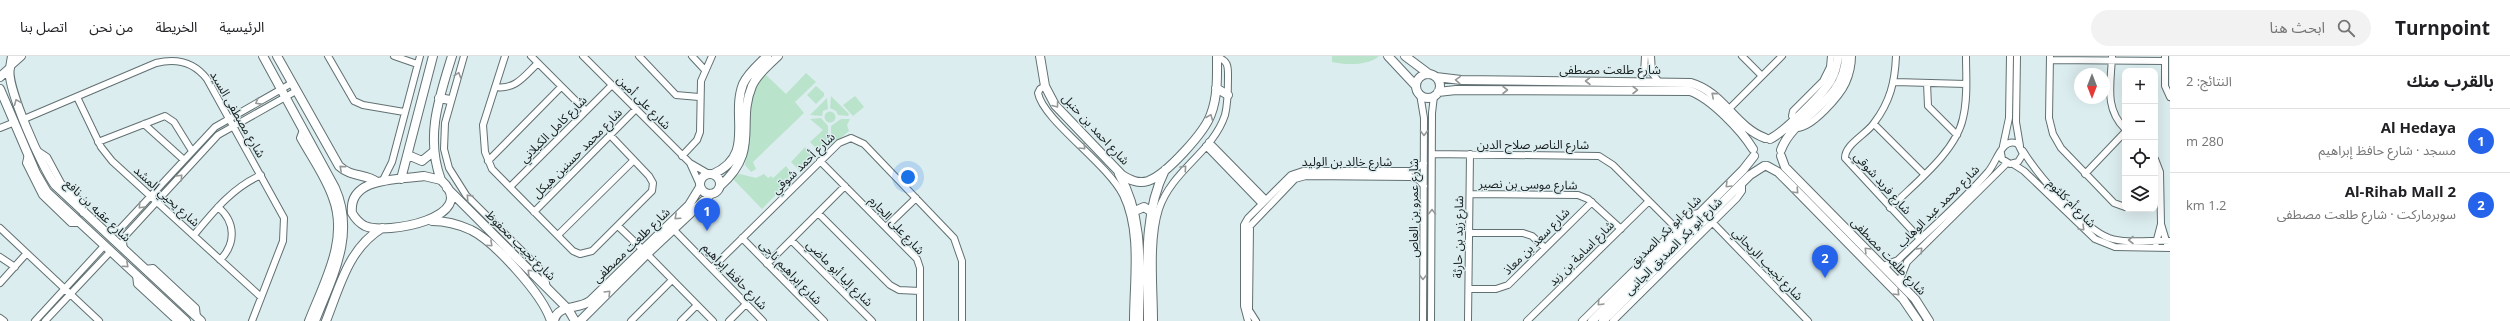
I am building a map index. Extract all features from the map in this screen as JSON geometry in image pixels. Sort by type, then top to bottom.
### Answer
[{"type":"street","points":[[0,77],[12,63],[21,56]]},
{"type":"street","points":[[263,56],[303,130],[325,177],[336,212],[338,227],[338,251],[315,321]]},
{"type":"street","points":[[277,56],[339,166],[350,174],[380,182]]},
{"type":"street","points":[[328,56],[354,101],[363,105],[404,112]]},
{"type":"street","points":[[394,56],[417,64]]},
{"type":"street","points":[[380,182],[392,162],[420,56]]},
{"type":"street","points":[[401,179],[408,155],[416,116],[433,56]]},
{"type":"street","points":[[441,180],[433,152],[433,121],[452,56]]},
{"type":"street","points":[[464,56],[450,100],[444,140],[446,158],[453,176],[466,195],[544,273],[547,288]]},
{"type":"street","points":[[505,56],[483,125],[483,144],[488,161],[492,169],[573,251],[584,254],[592,251],[652,191],[651,179],[610,135]]},
{"type":"street","points":[[531,56],[586,111]]},
{"type":"street","points":[[639,56],[676,95],[699,97]]},
{"type":"street","points":[[692,56],[704,69]]},
{"type":"street","points":[[682,156],[697,140],[700,132],[699,97],[704,69],[712,56]]},
{"type":"street","points":[[767,56],[751,72],[742,88],[737,151],[725,167],[701,179],[700,186],[703,192],[712,194],[717,192],[720,186],[734,173],[743,154],[749,98],[753,83],[778,56]]},
{"type":"street","name":"شارع احمد بن حنبل","points":[[1040,56],[1045,86],[1058,109],[1116,170],[1128,178],[1143,182],[1155,177],[1166,168]]},
{"type":"street","points":[[1148,321],[1148,233],[1159,185],[1166,168],[1207,124],[1214,105],[1217,56]]},
{"type":"street","points":[[1154,321],[1154,236],[1162,200],[1177,176],[1207,144],[1222,121],[1228,95],[1227,64],[1217,56]]},
{"type":"street","points":[[1388,56],[1416,86],[1420,94],[1427,97],[1436,94],[1440,84],[1432,75],[1405,56]]},
{"type":"street","points":[[1638,82],[1644,74],[1645,56]]},
{"type":"street","points":[[1651,56],[1652,73],[1659,82]]},
{"type":"street","points":[[1742,56],[1762,76]]},
{"type":"street","points":[[1729,109],[1782,56]]},
{"type":"street","points":[[1794,119],[1792,116],[1793,111],[1825,78],[1831,56]]},
{"type":"street","points":[[1838,56],[1835,73],[1828,84],[1780,133],[1759,141],[1753,152],[1757,162],[1765,166],[1774,164],[1781,153],[1786,139],[1839,84],[1845,69],[1846,56]]},
{"type":"street","points":[[1797,128],[1810,124],[1840,94],[1849,76],[1852,56]]},
{"type":"street","name":"شارع فريد شوقي","points":[[1896,56],[1894,82],[1874,124],[1846,151],[1845,158],[1920,239]]},
{"type":"street","points":[[1890,208],[1949,148],[1957,135],[1963,118],[1966,84],[1966,56]]},
{"type":"street","points":[[2002,150],[2011,142],[2021,148],[2020,160],[2010,164],[2002,159],[2002,150],[2009,118],[2010,56]]},
{"type":"street","name":"شارع أم كلثوم","points":[[2017,56],[2016,122],[2021,148],[2042,178],[2097,232],[2117,240],[2169,241]]},
{"type":"street","name":"شارع على أمين","points":[[587,57],[612,85],[682,156],[690,163],[711,174]]},
{"type":"street","points":[[2122,206],[2114,203],[2085,174],[2061,148],[2053,134],[2049,118],[2050,58],[2165,59],[2165,86],[2170,97]]},
{"type":"street","points":[[2112,58],[2111,109],[2116,120],[2122,127]]},
{"type":"street","name":"شارع مصطفى السيد","points":[[24,119],[156,63],[168,60],[181,61],[193,66],[203,74],[282,211],[285,226],[283,241],[252,321]]},
{"type":"street","name":"شارع عقبه بن نافع","points":[[12,63],[10,85],[38,151],[55,185],[199,319]]},
{"type":"street","points":[[495,87],[504,88],[512,86],[538,63]]},
{"type":"street","points":[[1416,86],[1419,78],[1432,75]]},
{"type":"street","name":"شارع طلعت مصطفى","points":[[1432,75],[1461,80],[1682,82],[1700,86],[1716,96],[1750,130],[1767,139]]},
{"type":"street","points":[[1894,82],[1966,84]]},
{"type":"street","points":[[106,233],[120,229],[215,127],[229,117],[292,83]]},
{"type":"street","points":[[1927,83],[1928,106],[1957,135]]},
{"type":"street","name":"شارع كامل الكيلاني","points":[[510,187],[612,85]]},
{"type":"street","points":[[1045,86],[1040,89],[1038,93],[1047,109],[1108,172],[1126,202],[1133,232],[1133,321]]},
{"type":"street","points":[[488,161],[561,87]]},
{"type":"street","points":[[1216,88],[1228,95]]},
{"type":"street","name":"شارع عقبه بن نافع","points":[[0,89],[28,154],[47,192],[186,321]]},
{"type":"street","name":"شارع طلعت مصطفى","points":[[1436,94],[1456,90],[1690,91],[1709,101],[1744,137],[1753,152]]},
{"type":"street","points":[[124,250],[123,242],[126,235],[218,135],[233,125],[296,91]]},
{"type":"street","name":"شارع عمرو بن العاص","points":[[1420,94],[1424,118],[1423,321]]},
{"type":"street","name":"شارع عمرو بن العاص","points":[[1431,321],[1432,154],[1436,94]]},
{"type":"street","name":"شارع يحيي المشد","points":[[77,97],[98,142],[112,161],[261,297]]},
{"type":"street","points":[[439,98],[450,100]]},
{"type":"street","name":"شارع محمد حسنين هيكل","points":[[534,212],[636,110]]},
{"type":"street","points":[[98,142],[164,116],[172,119],[192,151]]},
{"type":"street","points":[[0,128],[14,122]]},
{"type":"street","points":[[144,124],[184,160]]},
{"type":"street","points":[[1874,124],[1924,174]]},
{"type":"street","points":[[2085,174],[2122,133]]},
{"type":"street","name":"شارع أحمد شوقي","points":[[712,268],[842,140],[856,139],[949,231],[958,245],[962,261],[962,321]]},
{"type":"street","points":[[1767,139],[1777,143],[1781,153]]},
{"type":"street","points":[[1207,144],[1264,202]]},
{"type":"street","name":"شارع محمد عبد الوهاب","points":[[1883,266],[1898,260],[1920,239],[1988,172],[2002,150]]},
{"type":"street","points":[[408,155],[422,161],[426,160],[433,152]]},
{"type":"street","name":"شارع ابو بكر الصديق","points":[[1603,321],[1753,152]]},
{"type":"street","name":"شارع طلعت مصطفى","points":[[1781,153],[1785,167],[1899,282],[1919,304],[1929,321]]},
{"type":"street","name":"شارع الناصر صلاح الدين","points":[[1432,154],[1599,156],[1609,161],[1676,228]]},
{"type":"street","name":"شارع زيد بن حارثة","points":[[1468,321],[1470,154]]},
{"type":"street","points":[[558,235],[634,160]]},
{"type":"street","name":"شارع على الجارم","points":[[820,161],[917,259],[920,268],[920,321]]},
{"type":"street","name":"شارع على أمين","points":[[690,163],[700,186]]},
{"type":"street","name":"شارع خالد بن الوليد","points":[[1256,321],[1249,310],[1244,225],[1248,218],[1292,175],[1300,171],[1411,171],[1424,163]]},
{"type":"street","name":"شارع محمد عبد الوهاب","points":[[1899,282],[1907,262],[2010,164]]},
{"type":"street","name":"شارع أم كلثوم","points":[[2010,164],[2024,171],[2095,239],[2116,246],[2169,248]]},
{"type":"street","points":[[2158,164],[2160,168],[2158,207],[2161,224],[2169,241],[2169,248]]},
{"type":"street","name":"شارع طلعت مصطفى","points":[[1765,166],[1778,172],[1789,183],[1903,299],[1918,321]]},
{"type":"street","name":"شارع ابو بكر الصديق","points":[[1592,321],[1642,278],[1754,172],[1765,166]]},
{"type":"street","points":[[1116,170],[1135,211],[1139,233],[1139,321]]},
{"type":"street","points":[[711,174],[719,179],[720,186]]},
{"type":"street","points":[[194,235],[218,207],[238,188],[261,175]]},
{"type":"street","points":[[308,321],[344,236],[347,213],[357,191],[365,185],[401,179],[430,176],[441,180]]},
{"type":"street","points":[[325,177],[339,197],[347,213],[363,225],[384,227],[429,221],[439,216],[448,206],[449,193],[447,187]]},
{"type":"street","name":"شارع خالد بن الوليد","points":[[1248,321],[1244,310],[1246,265],[1251,223],[1299,177],[1411,177],[1419,180],[1424,186]]},
{"type":"street","name":"شارع نجيب محفوظ","points":[[441,180],[568,309],[574,321]]},
{"type":"street","name":"شارع ابو بكر الصديق الجانبى","points":[[1613,321],[1740,195],[1742,183]]},
{"type":"street","name":"شارع طلعت مصطفى","points":[[568,309],[578,308],[590,301],[644,251],[689,206],[700,186]]},
{"type":"street","points":[[767,264],[845,186]]},
{"type":"street","name":"شارع طلعت مصطفى","points":[[580,321],[644,251],[674,230],[712,194]]},
{"type":"street","name":"شارع موسى بن نصير","points":[[1470,194],[1573,194],[1583,196],[1592,202],[1621,229]]},
{"type":"street","points":[[886,227],[916,198]]},
{"type":"street","name":"شارع اسامة بن زيد","points":[[1527,321],[1649,201]]},
{"type":"street","name":"شارع سعد بن معاذ","points":[[1469,289],[1496,289],[1504,287],[1592,202]]},
{"type":"street","points":[[218,207],[228,217],[232,230],[228,249],[220,260]]},
{"type":"street","points":[[1135,211],[1144,207],[1152,212]]},
{"type":"street","points":[[818,213],[890,285],[899,290],[920,291]]},
{"type":"street","name":"شارع ابو بكر الصديق الجانبى","points":[[1582,321],[1691,214],[1700,213]]},
{"type":"street","name":"شارع نجيب محفوظ","points":[[429,221],[462,226],[490,243],[536,292],[546,307],[551,321]]},
{"type":"street","name":"شارع نجيب الريحاني","points":[[1712,222],[1808,321]]},
{"type":"street","points":[[2156,248],[2156,240],[2161,224]]},
{"type":"street","points":[[618,226],[712,321]]},
{"type":"street","points":[[326,321],[353,255],[372,235],[384,227]]},
{"type":"street","points":[[0,228],[99,321]]},
{"type":"street","name":"شارع حافظ إبراهيم","points":[[674,230],[763,321]]},
{"type":"street","points":[[1469,233],[1523,233],[1532,236],[1545,248]]},
{"type":"street","points":[[1424,235],[1432,235]]},
{"type":"street","name":"شارع إبراهيم ناجى","points":[[742,238],[824,321]]},
{"type":"street","name":"شارع إليا أبو ماضي","points":[[791,240],[872,321]]},
{"type":"street","points":[[1424,245],[1432,245]]},
{"type":"street","points":[[35,321],[104,246]]},
{"type":"street","points":[[45,321],[110,252]]},
{"type":"street","points":[[0,283],[26,254]]},
{"type":"street","points":[[0,257],[14,267]]},
{"type":"street","points":[[136,275],[137,284],[177,321]]},
{"type":"street","points":[[631,321],[672,280]]},
{"type":"street","points":[[729,321],[746,304]]},
{"type":"street","points":[[681,321],[697,305]]},
{"type":"street","points":[[554,321],[558,311],[568,309]]},
{"type":"street","points":[[0,318],[4,321]]},
{"type":"green space","points":[[1332,56],[1379,56],[1369,62],[1343,64],[1332,62]]},
{"type":"green space","points":[[806,73],[816,82],[795,102],[804,113],[753,162],[756,169],[751,172],[745,165],[747,129],[750,105],[758,83],[765,74],[786,94]]},
{"type":"green space","points":[[816,86],[824,93],[824,96],[816,104],[807,95]]},
{"type":"green space","points":[[831,96],[849,114],[848,116],[838,115],[836,111],[830,108]]},
{"type":"green space","points":[[855,96],[864,107],[853,116],[843,105]]},
{"type":"green space","points":[[827,98],[828,109],[823,111],[822,116],[810,115]]},
{"type":"green space","points":[[828,112],[832,112],[834,113],[834,121],[828,122],[825,119],[825,115]]},
{"type":"green space","points":[[821,118],[828,126],[828,142],[819,151],[810,142],[823,130],[810,119]]},
{"type":"green space","points":[[841,119],[850,119],[847,125],[849,131],[831,146],[831,126]]},
{"type":"green space","points":[[805,147],[814,157],[799,170],[791,162]]},
{"type":"green space","points":[[786,166],[794,176],[762,209],[732,178],[740,174],[756,178],[764,174],[768,178],[771,176],[773,178]]},
{"type":"place","name":"Al Hedaya","points":[[707,231]]},
{"type":"place","name":"Al-Rihab Mall 2","points":[[1825,278]]}]
